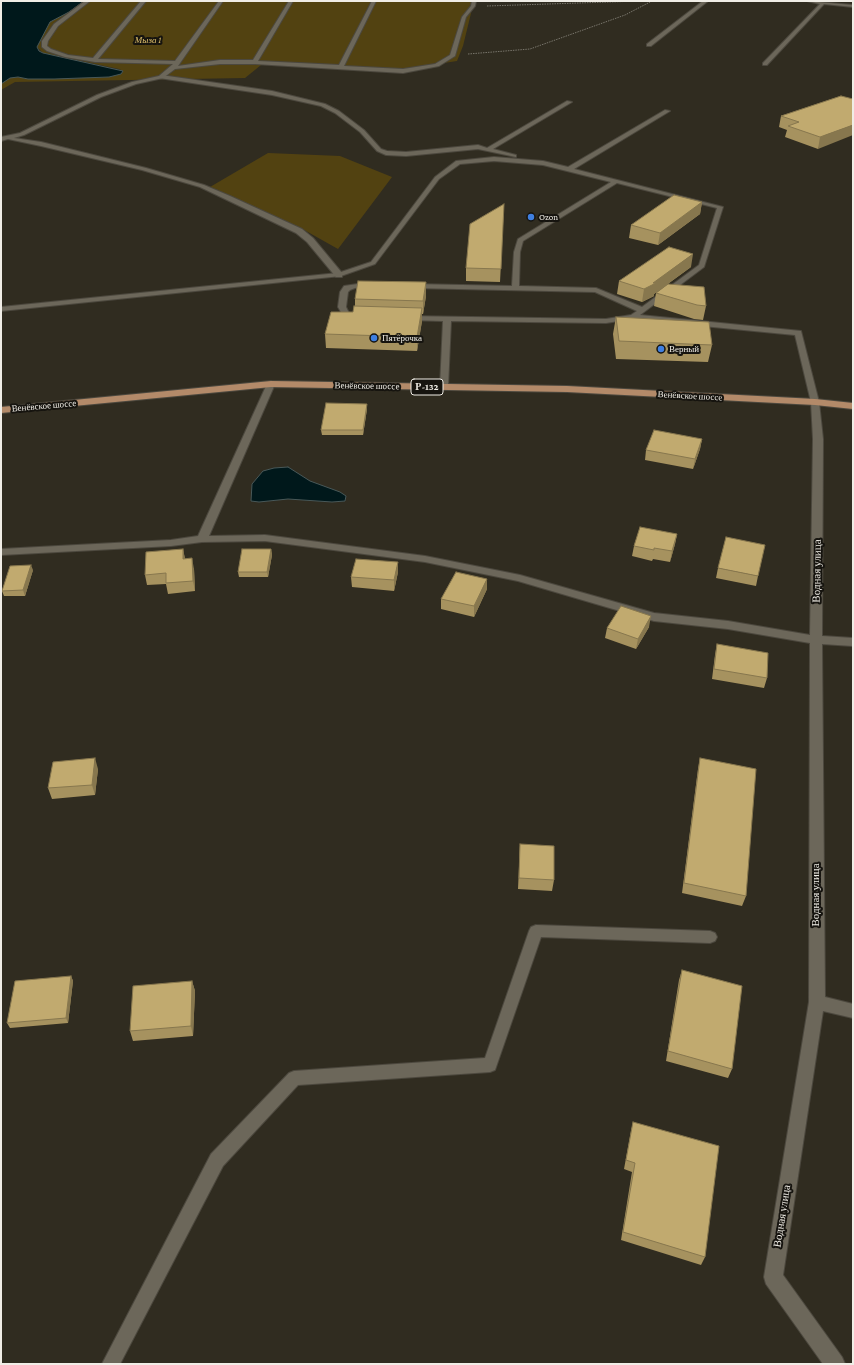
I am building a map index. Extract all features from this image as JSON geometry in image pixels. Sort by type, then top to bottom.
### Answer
[{"type":"main road","name":"Венёвское шоссе","points":[[1,410],[271,384],[567,389],[815,402],[853,406]]},
{"type":"street","points":[[88,1],[56,25],[45,41],[44,46],[49,50],[67,56],[95,60],[175,66],[220,62],[255,62],[340,68],[402,70],[437,65],[452,56],[464,17],[474,4]]},
{"type":"street","points":[[95,60],[96,56],[144,1]]},
{"type":"street","points":[[2,138],[22,134],[116,89],[161,77],[175,66],[221,1]]},
{"type":"street","points":[[255,62],[291,1]]},
{"type":"street","points":[[340,68],[374,1]]},
{"type":"street","points":[[649,45],[706,1]]},
{"type":"street","points":[[809,1],[853,6]]},
{"type":"street","points":[[765,64],[823,3]]},
{"type":"street","points":[[2,138],[117,161],[202,186],[299,231],[310,240],[339,275]]},
{"type":"street","points":[[202,539],[271,384]]},
{"type":"street","name":"Водная улица","points":[[815,402],[818,439],[816,640],[816,1002],[773,1277],[835,1364]]},
{"type":"street","points":[[1,552],[171,543],[202,539],[265,538],[425,559],[520,578],[654,617],[728,625],[816,640],[853,642]]},
{"type":"street","points":[[816,1002],[853,1011]]},
{"type":"lane","points":[[161,77],[272,93],[323,105],[333,110],[362,131],[379,150],[386,153],[406,154],[468,148],[488,149],[533,162]]},
{"type":"lane","points":[[488,149],[569,102]]},
{"type":"lane","points":[[569,169],[667,111]]},
{"type":"lane","points":[[1,309],[339,275],[373,262],[437,178],[458,162],[494,159],[543,163],[720,207],[702,266],[633,316]]},
{"type":"lane","points":[[515,288],[517,252],[520,240],[617,181]]},
{"type":"lane","points":[[339,275],[347,288]]},
{"type":"lane","points":[[367,317],[354,317],[345,313],[342,307],[344,292],[347,288],[364,284],[378,285]]},
{"type":"lane","points":[[407,285],[596,290],[642,310]]},
{"type":"lane","points":[[399,318],[606,321],[633,316],[798,333],[815,402]]},
{"type":"lane","points":[[444,387],[447,319]]},
{"type":"lane","points":[[111,1364],[217,1160],[294,1078],[490,1066],[536,931],[710,937]]},
{"type":"path","points":[[474,4],[640,1]]},
{"type":"path","points":[[452,56],[530,49],[625,16],[652,1]]},
{"type":"green space","name":"Мыза 1","points":[[84,1],[474,1],[463,46],[457,61],[412,68],[349,68],[266,61],[245,78],[15,82],[1,90],[1,84],[10,78],[85,78],[109,77],[121,74],[123,71],[119,69],[43,53],[37,47],[50,22],[69,12]]},
{"type":"green space","points":[[268,153],[340,156],[392,177],[338,249],[306,231],[210,187]]},
{"type":"water","points":[[1,1],[84,1],[69,12],[50,22],[37,47],[39,51],[123,71],[121,74],[109,77],[28,79],[18,77],[10,78],[1,84]]},
{"type":"water","points":[[288,467],[310,481],[340,492],[346,496],[345,501],[332,502],[288,499],[259,502],[251,501],[252,484],[263,471],[274,468]]},
{"type":"building","points":[[841,96],[853,99],[853,125],[820,137],[788,126],[799,122],[781,116]]},
{"type":"building","points":[[674,195],[702,202],[660,233],[631,225]]},
{"type":"building","points":[[504,204],[501,269],[466,268],[470,224]]},
{"type":"building","points":[[669,247],[693,254],[653,283],[656,283],[644,289],[619,281]]},
{"type":"building","points":[[358,281],[426,282],[423,301],[355,299]]},
{"type":"building","points":[[668,284],[704,287],[706,306],[697,305],[656,293]]},
{"type":"building","points":[[354,306],[422,308],[417,337],[325,334],[331,312],[353,312]]},
{"type":"building","points":[[616,317],[709,322],[712,345],[619,341]]},
{"type":"building","points":[[326,403],[367,404],[363,430],[321,430]]},
{"type":"building","points":[[654,430],[702,439],[695,459],[646,450]]},
{"type":"building","points":[[640,527],[677,534],[672,551],[654,548],[654,550],[634,546]]},
{"type":"building","points":[[726,537],[765,545],[758,576],[718,568]]},
{"type":"building","points":[[183,549],[183,559],[192,558],[193,581],[166,583],[166,573],[145,575],[146,552]]},
{"type":"building","points":[[242,549],[271,549],[267,572],[238,572]]},
{"type":"building","points":[[356,559],[398,562],[394,580],[351,577]]},
{"type":"building","points":[[31,565],[23,590],[2,591],[10,566]]},
{"type":"building","points":[[456,572],[487,579],[474,606],[441,599]]},
{"type":"building","points":[[621,606],[651,616],[638,639],[607,628]]},
{"type":"building","points":[[717,644],[768,653],[767,678],[714,669]]},
{"type":"building","points":[[95,758],[92,785],[48,788],[53,762]]},
{"type":"building","points":[[700,758],[756,769],[746,896],[684,883]]},
{"type":"building","points":[[520,844],[554,846],[554,880],[519,878]]},
{"type":"building","points":[[682,970],[742,986],[732,1069],[668,1051]]},
{"type":"building","points":[[71,976],[66,1018],[7,1023],[15,981]]},
{"type":"building","points":[[192,981],[191,1026],[130,1031],[133,986]]},
{"type":"building","points":[[633,1122],[719,1146],[705,1257],[623,1232],[635,1163],[626,1160]]},
{"type":"place","name":"Ozon","points":[[531,217]]},
{"type":"place","name":"Пятёрочка","points":[[374,338]]},
{"type":"place","name":"Верный","points":[[661,349]]}]
